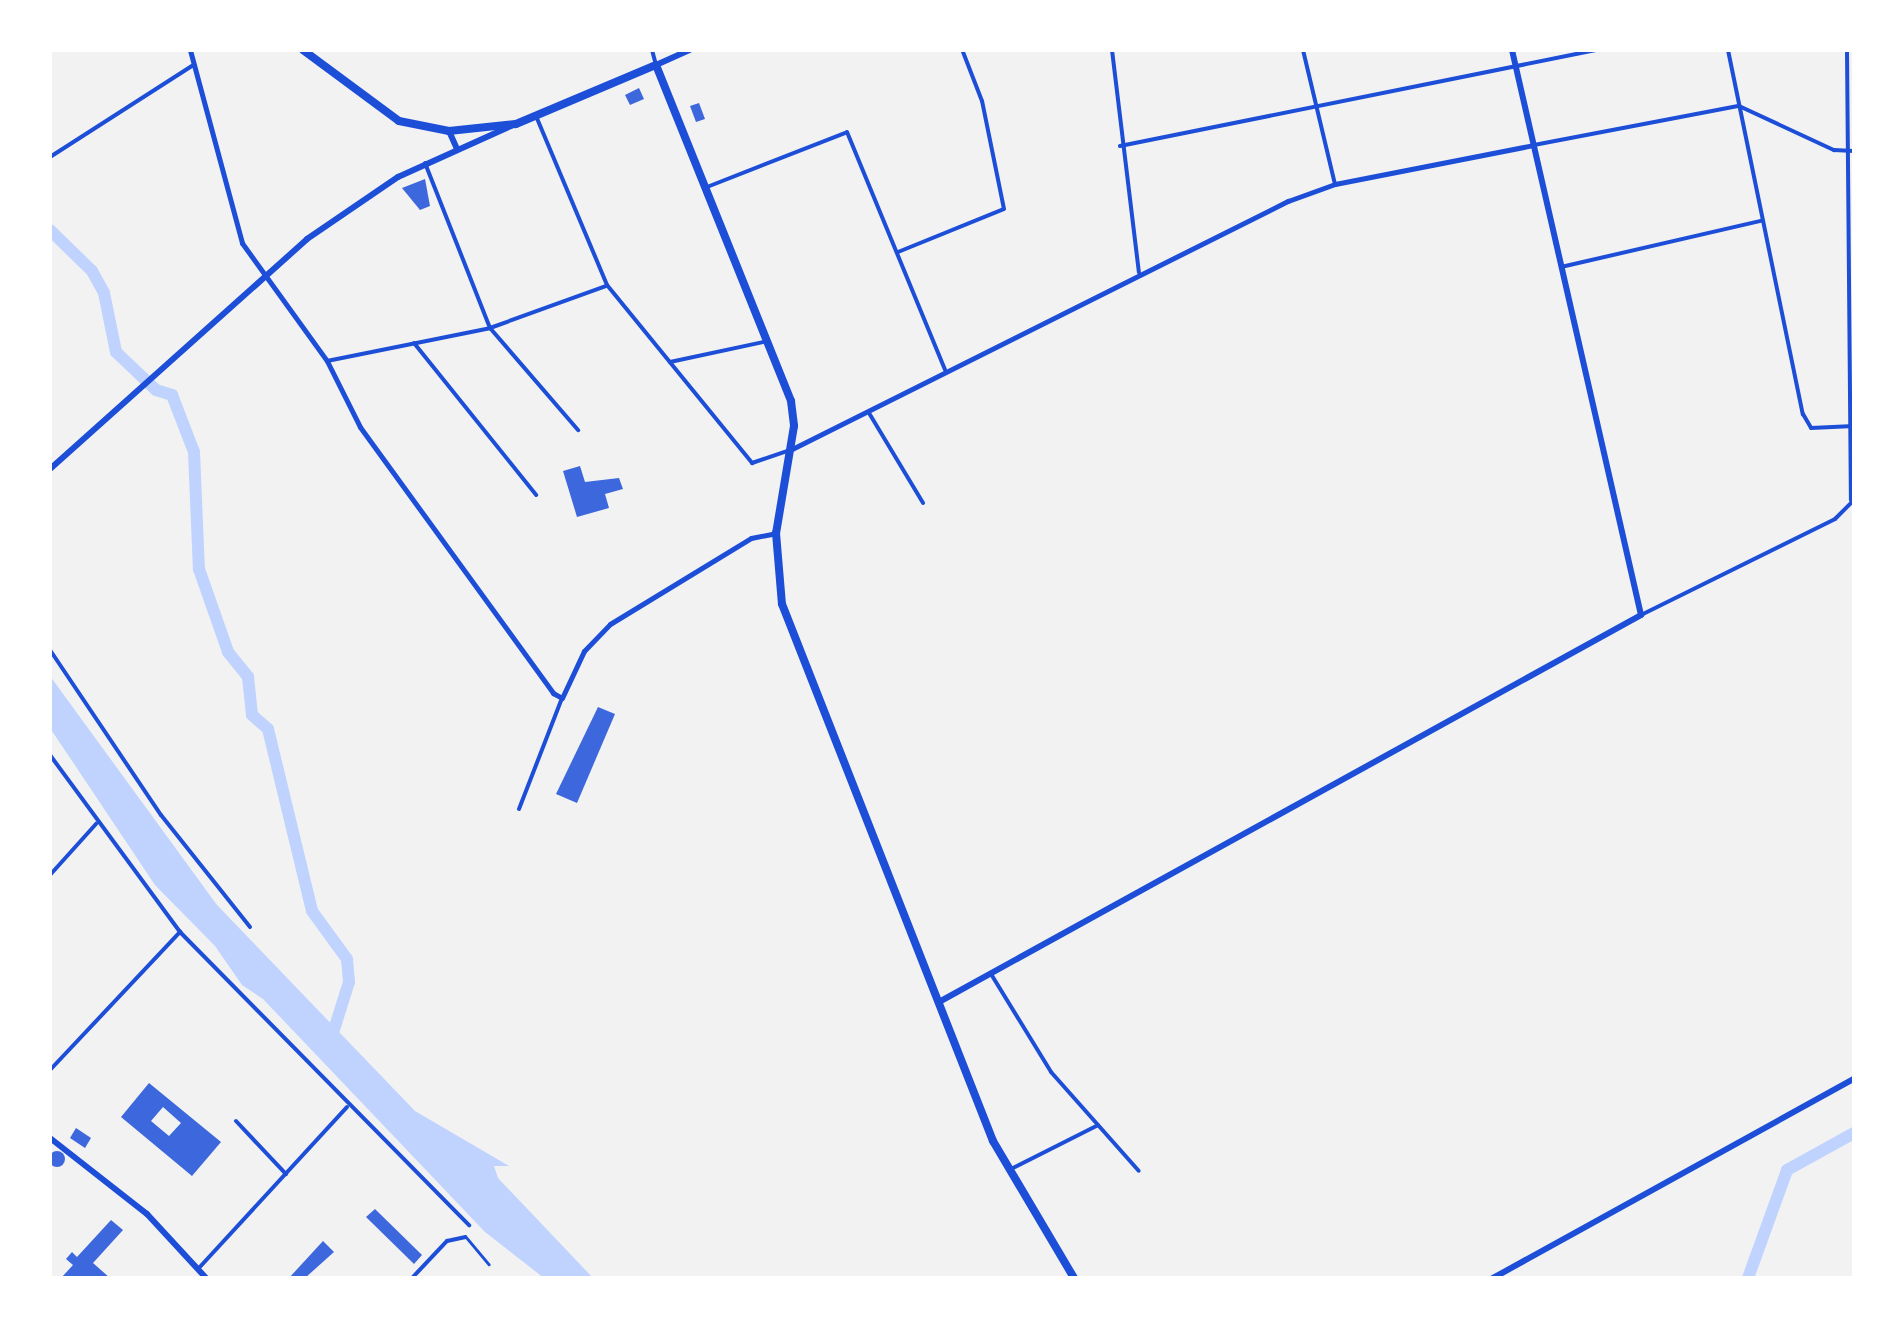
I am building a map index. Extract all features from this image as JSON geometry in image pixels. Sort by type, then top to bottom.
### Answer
[{"type":"highway","points":[[303,50],[399,121],[449,131],[516,124],[656,65],[791,401],[790,450],[776,533],[782,604],[1009,1170],[1074,1278]]},
{"type":"main road","points":[[656,65],[690,50]]},
{"type":"main road","points":[[940,1002],[1641,615],[1558,268],[1512,50]]},
{"type":"main road","points":[[50,469],[307,239],[426,163],[516,124]]},
{"type":"main road","points":[[449,131],[457,149]]},
{"type":"main road","points":[[1492,1278],[1854,1078]]},
{"type":"main road","points":[[50,1138],[147,1214],[206,1278]]},
{"type":"street","points":[[190,50],[226,202],[263,277],[327,361],[360,427],[549,690],[562,698]]},
{"type":"street","points":[[652,50],[656,65]]},
{"type":"street","points":[[1112,50],[1120,146],[1138,272]]},
{"type":"street","points":[[1303,50],[1335,184]]},
{"type":"street","points":[[1120,146],[1316,110],[1598,50]]},
{"type":"street","points":[[1728,50],[1761,221],[1811,428],[1852,427]]},
{"type":"street","points":[[1641,615],[1835,519],[1852,500],[1845,151],[1847,50]]},
{"type":"street","points":[[898,252],[1004,208],[982,101],[963,52]]},
{"type":"street","points":[[50,157],[192,66]]},
{"type":"street","points":[[536,116],[608,285],[752,463],[790,450],[1239,221],[1335,184],[1738,106],[1845,151],[1854,151]]},
{"type":"street","points":[[707,187],[848,132],[945,370]]},
{"type":"street","points":[[426,163],[490,328],[578,430]]},
{"type":"street","points":[[1558,268],[1761,221]]},
{"type":"street","points":[[327,361],[490,328],[608,285]]},
{"type":"street","points":[[670,362],[768,341]]},
{"type":"street","points":[[413,342],[536,494]]},
{"type":"street","points":[[867,409],[923,503]]},
{"type":"street","points":[[518,809],[584,651],[610,624],[751,538],[776,533]]},
{"type":"street","points":[[50,650],[161,815],[250,927]]},
{"type":"street","points":[[50,756],[96,824],[180,932],[347,1107],[469,1224]]},
{"type":"street","points":[[50,875],[96,824]]},
{"type":"street","points":[[50,1070],[180,932]]},
{"type":"street","points":[[991,974],[1032,1047],[1139,1171]]},
{"type":"street","points":[[198,1269],[347,1107]]},
{"type":"street","points":[[236,1121],[286,1174]]},
{"type":"street","points":[[1009,1170],[1098,1125]]},
{"type":"street","points":[[412,1278],[447,1241],[466,1237]]},
{"type":"lane","points":[[466,1237],[489,1264]]},
{"type":"lane","points":[[194,1278],[198,1269]]},
{"type":"water","points":[[50,676],[217,905],[415,1111],[509,1166],[494,1166],[498,1178],[593,1278],[544,1278],[485,1232],[263,999],[242,985],[215,946],[155,885],[50,728]]},
{"type":"building","points":[[639,88],[644,99],[630,105],[625,95]]},
{"type":"building","points":[[699,103],[705,119],[696,122],[690,106]]},
{"type":"building","points":[[425,179],[430,206],[420,210],[402,188]]},
{"type":"building","points":[[580,466],[585,482],[619,478],[623,489],[605,494],[609,508],[577,517],[563,471]]},
{"type":"building","points":[[598,707],[615,714],[577,803],[556,794]]},
{"type":"building","points":[[149,1083],[221,1142],[192,1176],[121,1117]],"holes":[[[163,1107],[181,1123],[169,1136],[151,1121]]]},
{"type":"building","points":[[76,1128],[91,1138],[85,1148],[70,1138]]},
{"type":"building","points":[[57,1151],[65,1159],[57,1167],[49,1159]]},
{"type":"building","points":[[375,1209],[422,1255],[414,1264],[366,1217]]},
{"type":"building","points":[[111,1220],[123,1230],[93,1263],[110,1278],[61,1278],[73,1265],[66,1259],[72,1252],[77,1257]]},
{"type":"building","points":[[323,1241],[334,1252],[305,1278],[289,1278]]},
{"type":"waterway","points":[[50,230],[92,271],[104,293],[116,352],[156,390],[172,395],[194,452],[199,569],[228,652],[248,677],[252,715],[268,729],[312,911],[347,959],[349,982],[331,1039]]},
{"type":"waterway","points":[[1748,1278],[1787,1170],[1854,1133]]}]
